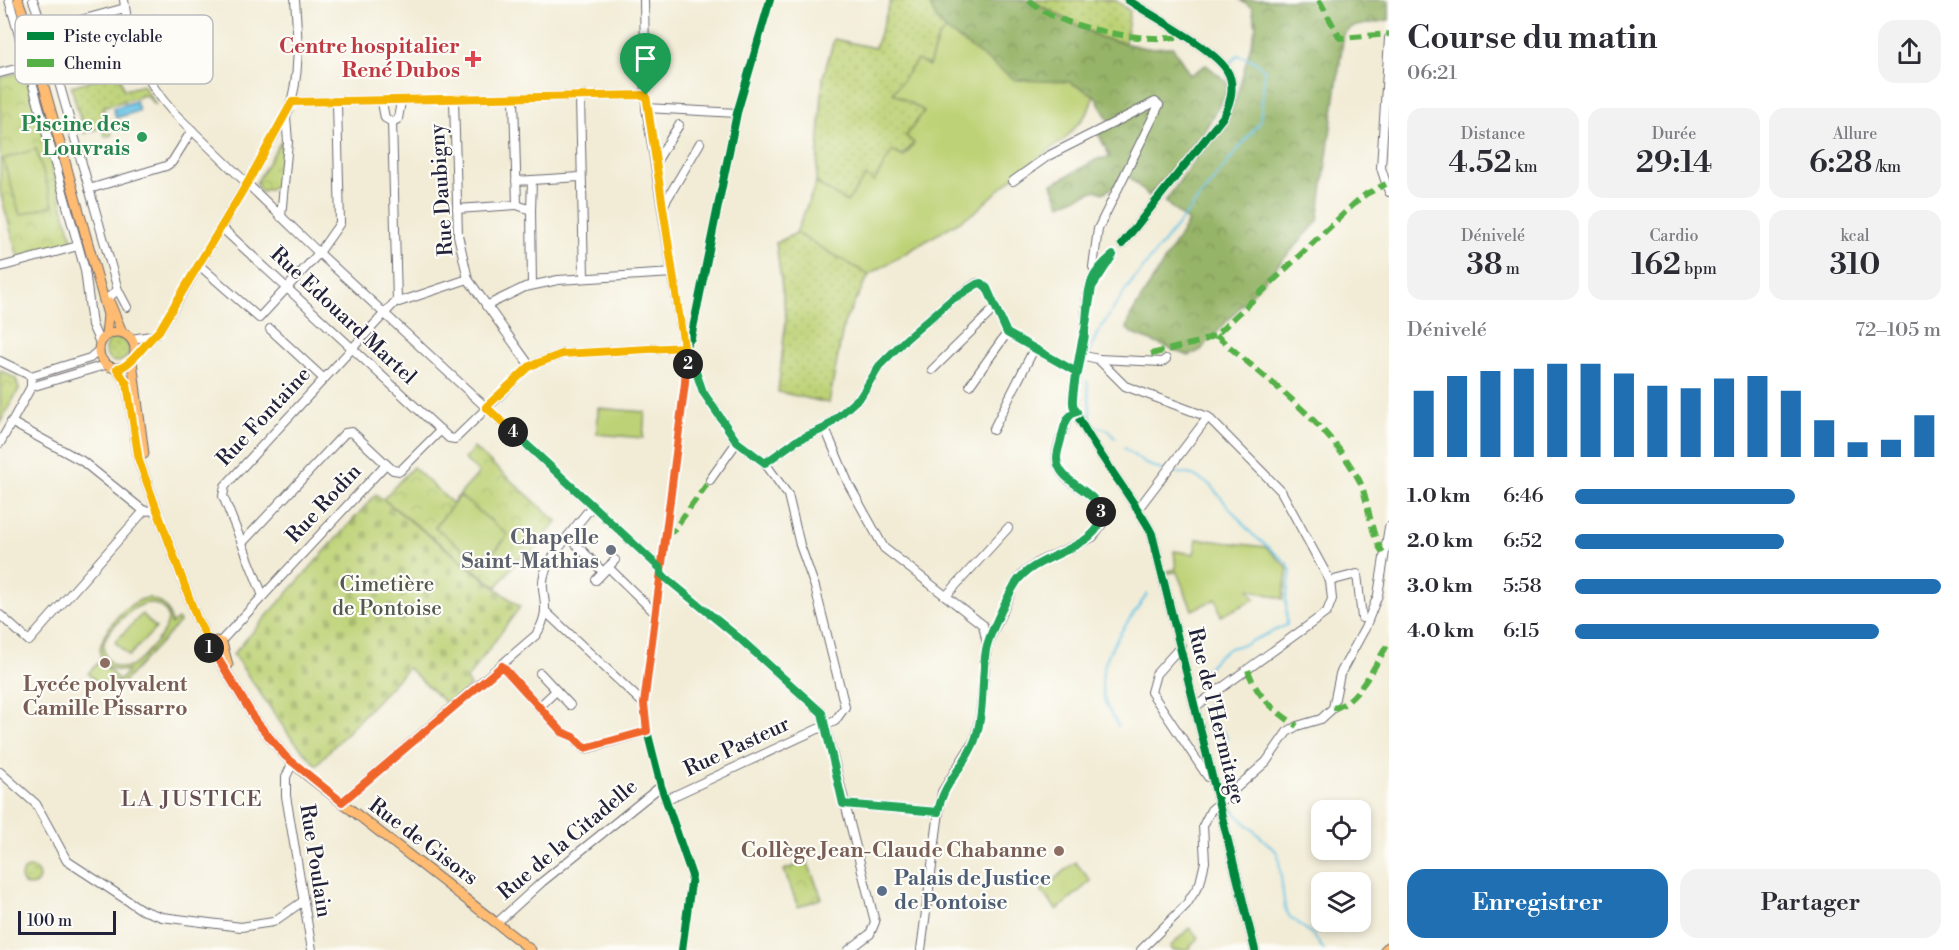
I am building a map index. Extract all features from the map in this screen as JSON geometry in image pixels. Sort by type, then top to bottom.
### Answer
[{"type":"main road","points":[[18,0],[23,15]]},
{"type":"main road","points":[[25,0],[29,15]]},
{"type":"main road","name":"Rue de l'Hermitage","points":[[1128,0],[1214,56],[1226,69],[1232,87],[1229,104],[1212,131],[1097,274],[1088,297],[1082,352],[1073,399],[1089,436],[1140,512],[1152,534],[1254,946]]},
{"type":"main road","points":[[43,84],[108,315],[102,343],[105,365],[117,369],[133,358],[131,339],[122,332],[109,297],[49,84]]},
{"type":"main road","points":[[102,343],[122,332]]},
{"type":"main road","name":"Rue de Gisors","points":[[133,358],[142,446],[149,474],[204,622],[236,680],[293,762],[531,950]]},
{"type":"main road","name":"Rue de Gisors","points":[[117,369],[127,384],[139,461],[156,510],[200,627],[215,645]]},
{"type":"main road","points":[[1385,950],[1389,946]]},
{"type":"street","points":[[9,0],[15,22]]},
{"type":"street","points":[[33,0],[38,15]]},
{"type":"street","points":[[133,358],[159,331],[286,116],[292,102],[298,60],[295,0]]},
{"type":"street","points":[[644,0],[646,108],[686,363],[644,704],[647,731],[661,786],[692,876],[682,950]]},
{"type":"street","points":[[441,430],[449,438],[455,439],[530,366],[562,354],[684,347],[691,338],[737,113],[770,0]]},
{"type":"street","points":[[90,15],[124,4]]},
{"type":"street","points":[[1389,38],[1381,168],[1389,192]]},
{"type":"street","points":[[0,73],[15,69]]},
{"type":"street","points":[[0,361],[31,376],[90,358],[102,343],[92,325],[85,270],[32,84]]},
{"type":"street","points":[[59,84],[118,290],[128,307]]},
{"type":"street","points":[[151,84],[162,101],[319,253],[661,572],[822,713],[874,922],[870,934],[849,950]]},
{"type":"street","points":[[292,102],[337,103],[646,95]]},
{"type":"street","points":[[580,97],[584,277]]},
{"type":"street","points":[[514,99],[517,205]]},
{"type":"street","name":"Rue Daubigny","points":[[454,100],[460,248],[468,279],[530,366]]},
{"type":"street","points":[[392,122],[398,119],[401,101]]},
{"type":"street","points":[[382,102],[385,118],[392,122]]},
{"type":"street","points":[[1013,181],[1048,156],[1155,102],[1159,105],[1098,229],[1093,266],[1097,274]]},
{"type":"street","points":[[199,265],[259,318],[319,253],[340,223],[337,103]]},
{"type":"street","points":[[646,108],[737,113]]},
{"type":"street","points":[[281,217],[288,142],[286,116]]},
{"type":"street","points":[[392,122],[397,300],[399,302],[468,279]]},
{"type":"street","points":[[656,162],[679,125]]},
{"type":"street","points":[[89,189],[169,164],[192,130]]},
{"type":"street","points":[[663,207],[700,143]]},
{"type":"street","points":[[516,181],[580,177]]},
{"type":"street","points":[[532,180],[532,285]]},
{"type":"street","points":[[457,209],[517,205],[531,210]]},
{"type":"street","name":"Rue Edouard Martel","points":[[221,227],[441,430]]},
{"type":"street","points":[[0,267],[78,246]]},
{"type":"street","points":[[486,306],[532,285],[584,277],[673,273]]},
{"type":"street","points":[[765,463],[796,441],[825,428],[861,396],[879,366],[951,300],[981,283],[987,288],[1007,333],[1078,373]]},
{"type":"street","points":[[109,297],[118,290]]},
{"type":"street","name":"Rue Fontaine","points":[[263,596],[223,496],[225,486],[397,300]]},
{"type":"street","points":[[932,370],[996,307]]},
{"type":"street","points":[[270,329],[324,378]]},
{"type":"street","points":[[970,385],[1007,333]]},
{"type":"street","points":[[131,339],[152,336]]},
{"type":"street","points":[[993,430],[1034,349]]},
{"type":"street","points":[[1082,352],[1098,359],[1162,362],[1166,358]]},
{"type":"street","points":[[1098,359],[1125,386],[1208,417],[1281,491],[1330,581],[1332,599],[1327,612],[1195,707]]},
{"type":"street","points":[[686,363],[694,366],[703,392],[737,442],[765,463],[788,495],[800,545],[815,587],[845,707],[835,721],[825,726]]},
{"type":"street","points":[[31,387],[105,365]]},
{"type":"street","points":[[0,443],[31,387],[31,376]]},
{"type":"street","points":[[987,645],[1022,574],[1040,561],[1093,537],[1102,524],[1097,502],[1066,476],[1057,462],[1065,423],[1072,413],[1077,412]]},
{"type":"street","points":[[1140,512],[1208,417]]},
{"type":"street","points":[[11,422],[97,472],[144,511]]},
{"type":"street","points":[[825,428],[849,485],[884,548],[985,627],[987,645],[980,717],[975,739],[942,792],[921,950]]},
{"type":"street","name":"Rue Rodin","points":[[215,645],[386,464],[393,470],[400,471],[441,430]]},
{"type":"street","points":[[242,543],[345,433],[352,432],[386,464]]},
{"type":"street","points":[[710,480],[737,442]]},
{"type":"street","points":[[342,802],[536,635],[544,622],[546,612],[544,573],[591,506]]},
{"type":"street","points":[[0,615],[29,641],[144,511],[156,510]]},
{"type":"street","points":[[1141,950],[1186,904],[1200,883],[1205,862],[1203,826],[1218,802],[1266,762],[1287,732],[1297,726],[1321,719],[1333,708],[1340,674],[1365,628],[1378,595],[1389,527]]},
{"type":"street","points":[[946,596],[1008,528]]},
{"type":"street","points":[[569,537],[655,613]]},
{"type":"street","points":[[596,580],[615,560]]},
{"type":"street","points":[[1330,581],[1357,574],[1362,618]]},
{"type":"street","points":[[546,612],[644,704]]},
{"type":"street","points":[[1181,646],[1156,675],[1151,692],[1208,777],[1211,776]]},
{"type":"street","points":[[502,666],[562,732],[574,737],[585,748],[647,731]]},
{"type":"street","points":[[540,673],[570,705]]},
{"type":"street","points":[[539,707],[556,691]]},
{"type":"street","name":"Rue Pasteur","points":[[665,800],[825,726]]},
{"type":"street","name":"Rue Poulain","points":[[293,762],[286,777],[286,796],[302,902],[312,950]]},
{"type":"street","points":[[0,771],[36,804],[68,861],[142,910],[162,917],[241,927],[273,922],[302,902]]},
{"type":"street","name":"Rue de la Citadelle","points":[[498,922],[542,882],[661,786]]},
{"type":"street","points":[[843,804],[938,812]]},
{"type":"green space","points":[[891,0],[931,0],[930,5],[946,30],[939,39],[932,58],[923,113],[906,136],[914,143],[873,183],[867,177],[847,202],[816,183],[823,77],[834,39],[875,48]]},
{"type":"green space","points":[[931,0],[1030,0],[1102,38],[1146,48],[1173,47],[1190,75],[1206,65],[1226,81],[1229,89],[1203,133],[1149,196],[1124,172],[1114,187],[1103,193],[1096,190],[1060,204],[1052,184],[1098,159],[1110,157],[1098,133],[1112,126],[1094,95],[1069,82],[1015,80],[946,30],[933,12]]},
{"type":"green space","points":[[1030,0],[1115,0],[1130,11],[1125,43],[1102,38]]},
{"type":"green space","points":[[1240,0],[1389,0],[1389,20],[1351,27],[1344,33],[1318,221],[1201,350],[1189,356],[1133,334],[1127,329],[1130,317],[1188,222],[1165,202],[1235,102],[1256,27],[1252,8]]},
{"type":"green space","points":[[946,30],[1015,80],[1069,82],[1094,95],[1088,112],[1066,138],[1011,179],[975,212],[869,275],[796,233],[816,183],[847,202],[866,176],[874,182],[892,151],[904,157],[914,143],[906,136],[924,111],[893,93],[917,60],[929,66],[938,38]]},
{"type":"green space","points":[[15,74],[15,84],[29,84],[73,242],[18,257],[0,192],[0,78]]},
{"type":"green space","points":[[122,84],[124,90],[143,85],[156,105],[145,95],[103,107],[112,135],[105,137],[103,127],[84,133],[71,86]]},
{"type":"green space","points":[[281,141],[283,142],[279,186],[261,192],[256,183]]},
{"type":"green space","points":[[36,149],[53,205],[20,215],[3,159]]},
{"type":"green space","points":[[796,233],[869,275],[844,323],[829,403],[778,392],[786,318],[776,243]]},
{"type":"green space","points":[[117,338],[125,342],[129,350],[125,358],[117,362],[109,358],[105,350],[109,342]]},
{"type":"green space","points":[[0,370],[16,379],[19,389],[0,423]]},
{"type":"green space","points":[[598,408],[645,412],[643,438],[597,434]]},
{"type":"green space","points":[[474,448],[557,521],[527,558],[519,557],[497,587],[383,499],[413,467],[452,503],[479,473],[464,459]]},
{"type":"green space","name":"Cimetière de Pontoise","points":[[376,494],[520,607],[466,680],[470,686],[448,705],[408,668],[316,765],[289,735],[233,654]]},
{"type":"green space","points":[[460,496],[508,535],[483,565],[435,527]]},
{"type":"green space","points":[[1197,539],[1266,547],[1288,568],[1283,599],[1249,589],[1255,599],[1221,616],[1216,599],[1192,610],[1177,572],[1168,573],[1168,571],[1176,569],[1174,551],[1194,554]]},
{"type":"green space","points":[[148,598],[158,601],[165,606],[171,624],[178,619],[180,622],[118,688],[115,685],[128,671],[111,668],[102,660],[100,649],[104,636],[112,623],[136,602]],"holes":[[[151,603],[166,612],[167,625],[153,645],[130,667],[111,664],[105,654],[104,642],[117,623],[131,611],[145,604]]]},
{"type":"green space","points":[[142,614],[156,628],[129,656],[115,642]]},
{"type":"green space","points":[[100,661],[118,679],[106,691],[88,673]]},
{"type":"green space","points":[[807,861],[822,898],[798,907],[784,870]]},
{"type":"green space","points":[[1075,862],[1091,881],[1057,910],[1041,891]]},
{"type":"green space","points":[[30,868],[36,871],[39,877],[36,883],[30,886],[24,883],[21,877],[24,871]]},
{"type":"green space","points":[[1189,928],[1199,938],[1187,950],[1172,950],[1170,947]]},
{"type":"water","points":[[136,101],[139,111],[116,118],[113,108]]},
{"type":"waterway","points":[[1089,352],[1097,334],[1127,288],[1260,122],[1265,71],[1253,60],[1238,55],[1230,63]]},
{"type":"waterway","points":[[1087,381],[1092,425],[1109,430],[1115,438]]},
{"type":"waterway","points":[[1124,448],[1144,463],[1164,471]]},
{"type":"waterway","points":[[1170,472],[1193,475],[1210,485],[1251,533],[1287,563],[1291,571],[1286,599],[1287,625],[1245,644],[1230,648],[1218,656],[1202,674]]},
{"type":"waterway","points":[[1118,726],[1105,701],[1102,686],[1103,672],[1114,644],[1147,594]]},
{"type":"waterway","points":[[1207,702],[1216,717]]},
{"type":"waterway","points":[[1223,731],[1227,738],[1223,747]]},
{"type":"waterway","points":[[1227,800],[1235,813],[1278,853],[1285,909],[1290,917],[1313,935],[1324,950]]},
{"type":"marked path","points":[[1029,0],[1041,10],[1058,18],[1103,32],[1149,38],[1184,36]]},
{"type":"marked path","points":[[1319,0],[1340,38],[1389,34]]},
{"type":"marked path","points":[[1151,354],[1199,342],[1216,335],[1355,203],[1366,194],[1386,184]]},
{"type":"marked path","points":[[1216,335],[1311,418],[1344,456],[1362,487],[1376,540],[1386,556]]},
{"type":"marked path","points":[[665,534],[673,531],[710,480]]},
{"type":"marked path","points":[[1333,708],[1342,705],[1358,691],[1389,642]]},
{"type":"marked path","points":[[1248,670],[1256,688],[1267,702],[1297,726]]},
{"type":"cycle path","points":[[682,950],[692,876],[661,786],[647,731],[644,704],[685,383],[684,347],[691,338],[737,113],[770,0]]},
{"type":"cycle path","points":[[1122,244],[1223,117],[1232,87],[1226,69],[1208,51],[1128,0]]},
{"type":"cycle path","points":[[1113,255],[1096,272],[1088,290],[1084,341],[1073,401],[1084,427],[1152,534],[1255,950]]},
{"type":"place","name":"Centre hospitalier René Dubos","points":[[473,59]]},
{"type":"place","name":"Piscine des Louvrais","points":[[142,137]]},
{"type":"place","name":"Chapelle Saint-Mathias","points":[[611,550]]},
{"type":"place","name":"Lycée polyvalent Camille Pissarro","points":[[105,663]]},
{"type":"place","name":"Collège Jean-Claude Chabanne","points":[[1059,851]]},
{"type":"place","name":"Palais de Justice de Pontoise","points":[[882,891]]},
{"type":"district","name":"LA JUSTICE","points":[[192,799]]},
{"type":"route","points":[[646,95],[310,104],[292,102],[249,180],[159,331],[145,343],[128,365],[117,369],[127,384],[139,461],[200,627],[210,644],[209,649],[216,655],[256,721],[285,756],[342,802],[502,666],[562,732],[574,737],[585,748],[647,731],[644,704],[661,574],[662,557],[685,383],[686,363],[694,366],[703,392],[737,442],[765,463],[796,441],[825,428],[861,396],[879,366],[905,340],[951,300],[977,284],[981,283],[987,288],[1007,333],[1078,373],[1084,345],[1085,330],[1088,297],[1095,280],[1113,255],[1093,274],[1089,282],[1085,330],[1081,344],[1082,350],[1078,373],[1073,399],[1077,412],[1072,413],[1065,423],[1057,456],[1057,462],[1066,476],[1099,504],[1102,524],[1093,537],[1040,561],[1022,574],[1015,584],[987,645],[980,717],[975,739],[971,749],[942,792],[938,812],[843,804],[822,713],[739,638],[661,574],[661,569],[486,407],[530,366],[562,354],[684,347],[646,108],[646,95]]}]
